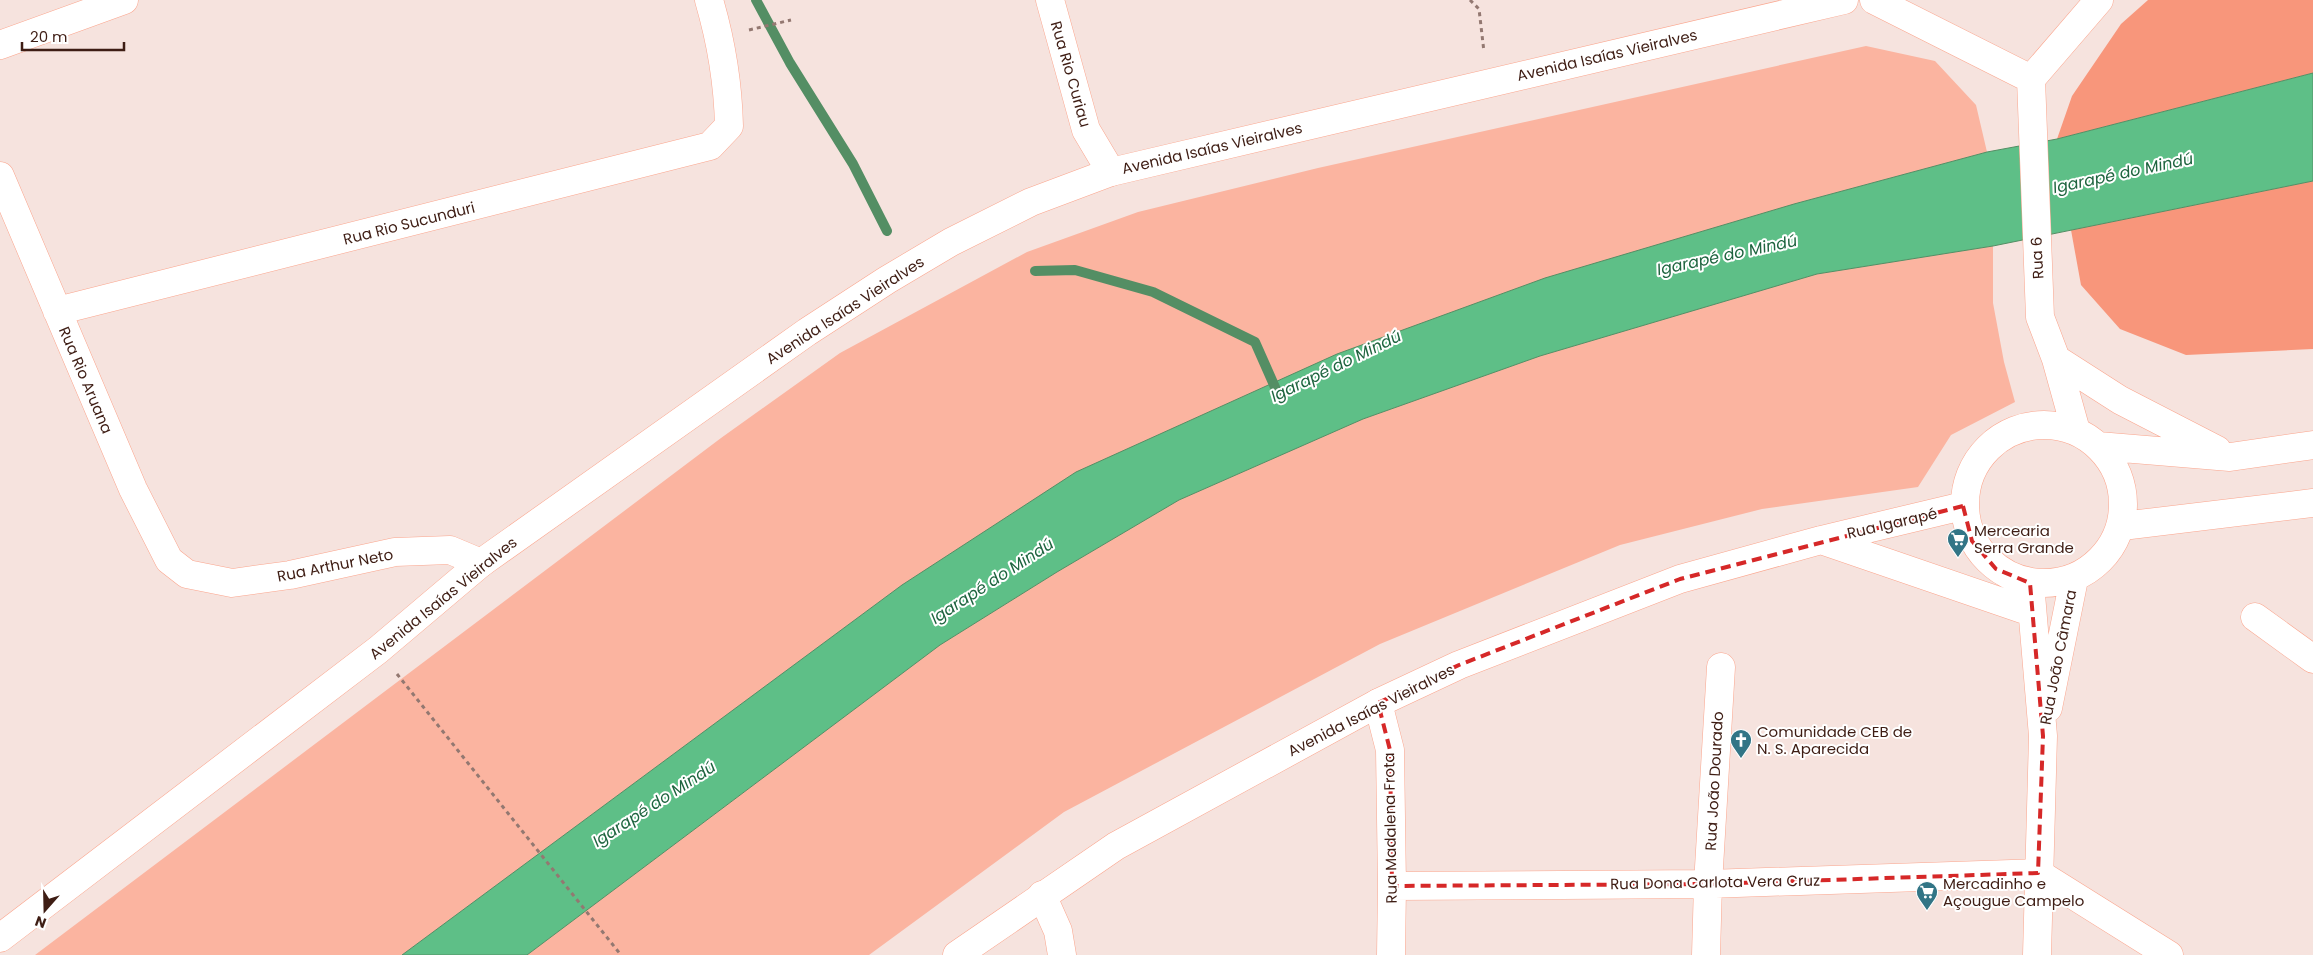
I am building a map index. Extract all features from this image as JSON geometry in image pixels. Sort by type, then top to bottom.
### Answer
[{"type":"main road","points":[[0,45],[124,0]]},
{"type":"main road","name":"Rua Rio Sucunduri","points":[[57,311],[710,146],[729,126],[729,101],[720,38],[709,0]]},
{"type":"main road","name":"Rua Rio Curiau","points":[[1050,0],[1086,130],[1111,172]]},
{"type":"main road","name":"Avenida Isaías Vieiralves","points":[[0,938],[378,650],[481,563],[807,332],[886,280],[951,242],[1031,202],[1111,172],[1844,0]]},
{"type":"main road","points":[[1874,0],[2030,80],[2099,0]]},
{"type":"main road","name":"Rua 6","points":[[2030,80],[2040,317],[2056,358],[2076,431]]},
{"type":"main road","name":"Rua Rio Aruana","points":[[0,176],[132,489],[169,560],[187,574]]},
{"type":"main road","points":[[2056,358],[2120,400],[2230,457]]},
{"type":"main road","points":[[2036,424],[2076,431],[2098,446],[2121,483],[2122,526],[2111,549],[2094,567],[2074,579],[2030,583],[1996,569],[1972,542],[1963,506],[1972,467],[1998,437],[2036,424]]},
{"type":"main road","points":[[2098,446],[2230,457],[2313,445]]},
{"type":"main road","points":[[2122,526],[2313,504]]},
{"type":"main road","name":"Rua Igarapé","points":[[1821,540],[1963,506]]},
{"type":"main road","points":[[1821,540],[2031,612]]},
{"type":"main road","name":"Avenida Isaías Vieiralves","points":[[957,955],[1116,846],[1378,703],[1459,665],[1680,579],[1821,540]]},
{"type":"main road","name":"Rua Arthur Neto","points":[[187,574],[232,583],[290,575],[404,552],[450,550],[481,563]]},
{"type":"main road","name":"Rua João Câmara","points":[[2043,736],[2074,579]]},
{"type":"main road","name":"Rua João Câmara","points":[[2030,583],[2043,736],[2037,955]]},
{"type":"main road","points":[[2255,617],[2313,659]]},
{"type":"main road","name":"Rua João Dourado","points":[[1706,955],[1720,667]]},
{"type":"main road","name":"Rua Madalena Frota","points":[[1378,703],[1390,750],[1392,886],[1390,955]]},
{"type":"main road","points":[[2038,873],[2169,955]]},
{"type":"main road","name":"Rua Dona Carlota Vera Cruz","points":[[1392,886],[1708,884],[2038,873]]},
{"type":"main road","points":[[1042,895],[1058,931],[1062,955]]},
{"type":"path","points":[[1470,0],[1479,9],[1488,82]]},
{"type":"path","points":[[720,38],[791,20]]},
{"type":"path","points":[[378,650],[621,955]]},
{"type":"highlighted area","points":[[1963,506],[1972,541],[1996,569],[2030,583],[2043,736],[2038,873],[1708,884],[1392,886],[1390,750],[1378,703],[1459,665],[1680,579]]},
{"type":"shaded area","points":[[2148,0],[2313,0],[2313,73],[2057,139],[2072,96],[2121,24]]},
{"type":"shaded area","points":[[1866,46],[1935,61],[1976,105],[1987,152],[1794,204],[956,551],[902,585],[402,955],[35,955],[721,438],[840,353],[1027,252],[1138,212],[1318,168]]},
{"type":"shaded area","points":[[2313,181],[2313,349],[2186,355],[2120,329],[2081,285],[2071,230]]},
{"type":"shaded area","points":[[1993,246],[1993,303],[2004,362],[2015,402],[1951,435],[1918,487],[1762,509],[1620,545],[1380,644],[1064,812],[869,955],[527,955],[940,645],[1057,572],[1179,500],[1363,419],[1540,356],[1817,274]]},
{"type":"water","name":"Igarapé do Mindú","points":[[2313,73],[2313,181],[1993,246],[1817,274],[1540,356],[1363,419],[1179,500],[1057,572],[940,645],[527,955],[402,955],[902,585],[1076,472],[1337,354],[1545,278],[1794,204],[1987,152],[2057,139]]},
{"type":"waterway","points":[[756,0],[790,63],[853,164],[887,231]]},
{"type":"waterway","name":"Igarapé do Mindú","points":[[1035,271],[1075,270],[1153,292],[1255,342],[1278,394]]},
{"type":"place","name":"Mercearia Serra Grande","points":[[1958,558]]},
{"type":"place","name":"Comunidade CEB de N. S. Aparecida","points":[[1741,759]]},
{"type":"place","name":"Mercadinho e Açougue Campelo","points":[[1927,911]]}]
